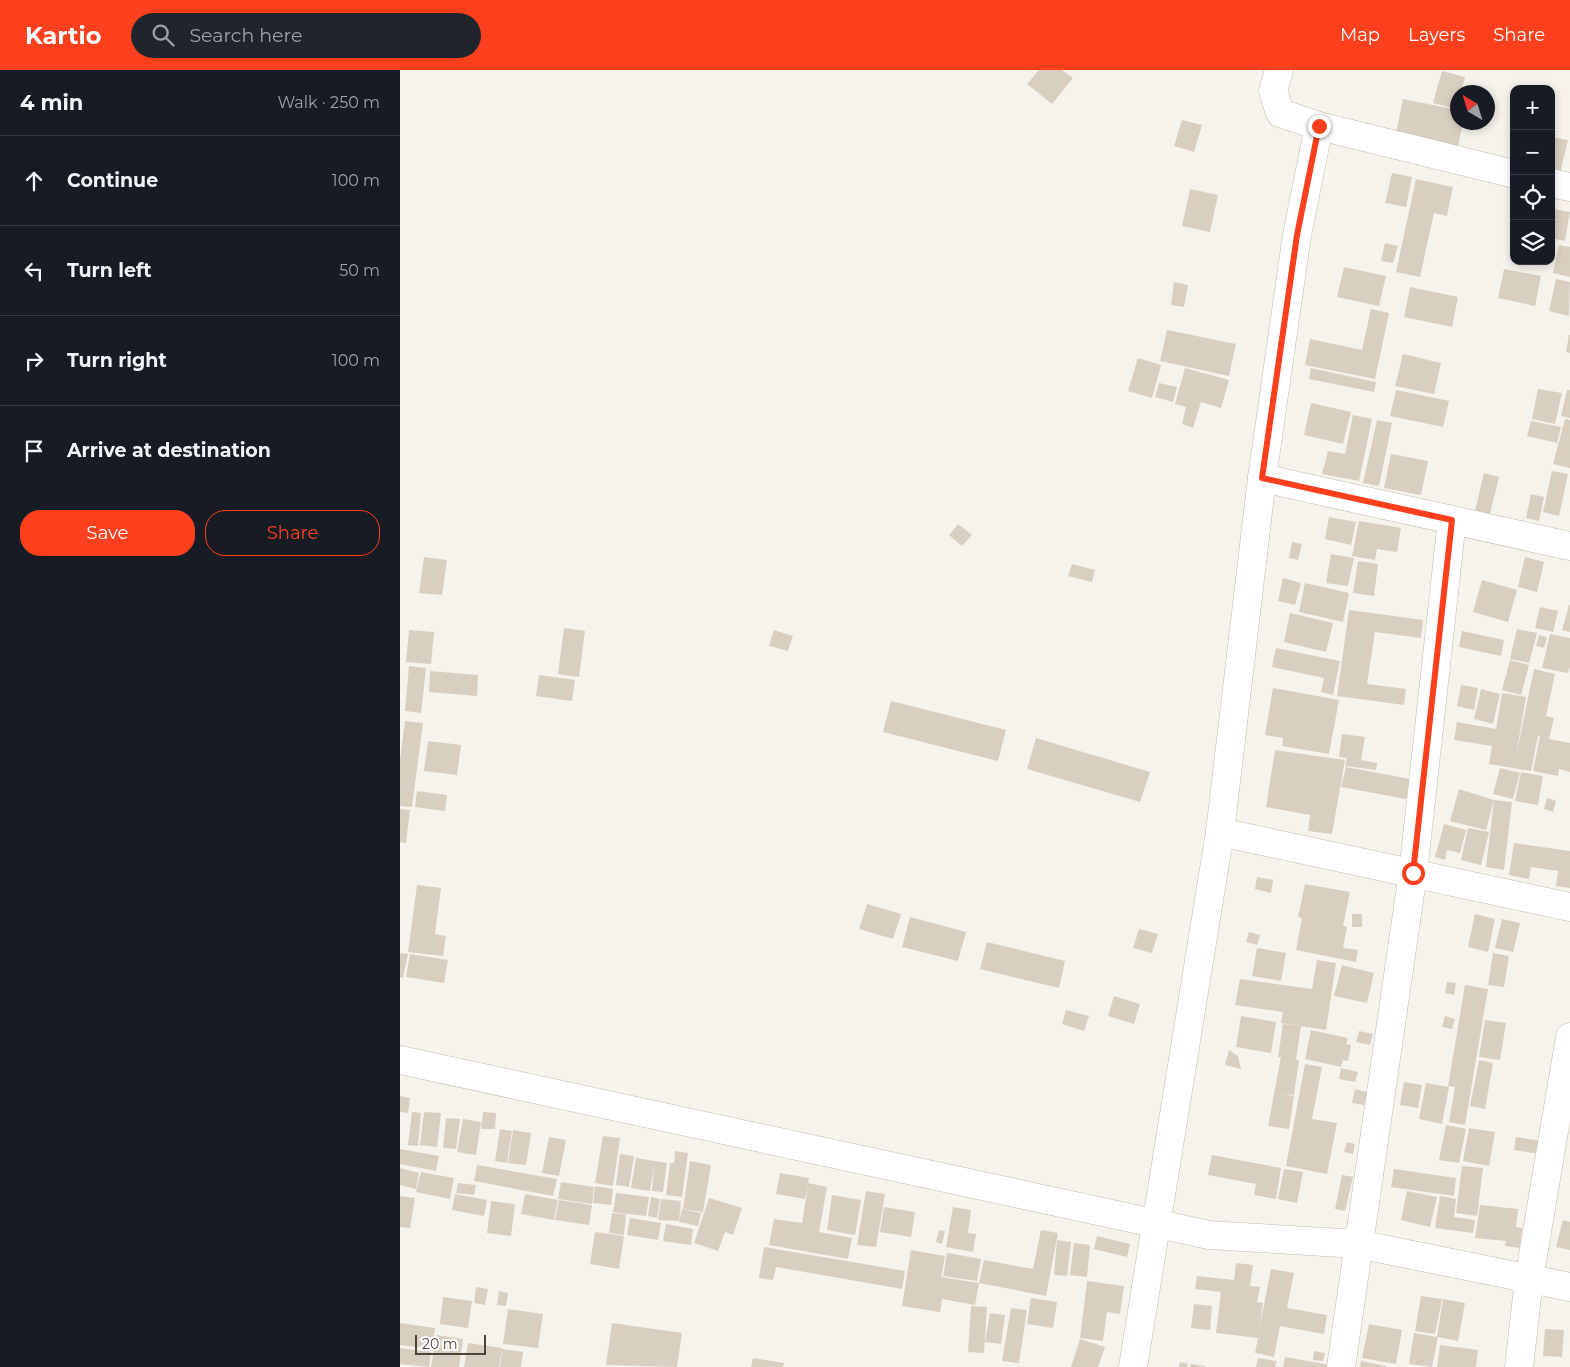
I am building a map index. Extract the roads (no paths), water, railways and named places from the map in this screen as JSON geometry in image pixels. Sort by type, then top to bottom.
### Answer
[{"type":"street","points":[[1279,70],[1273,91],[1280,113],[1319,126],[1510,173]]},
{"type":"street","points":[[1133,1367],[1158,1224],[1220,832],[1262,478],[1297,235],[1319,126]]},
{"type":"street","points":[[1555,184],[1570,187]]},
{"type":"street","points":[[1262,478],[1570,546]]},
{"type":"street","points":[[1342,1367],[1358,1244],[1413,873],[1452,520]]},
{"type":"street","points":[[1220,832],[1570,907]]},
{"type":"street","points":[[1519,1367],[1529,1279],[1570,1037]]},
{"type":"street","points":[[400,1060],[1209,1235],[1358,1244],[1570,1287]]}]
